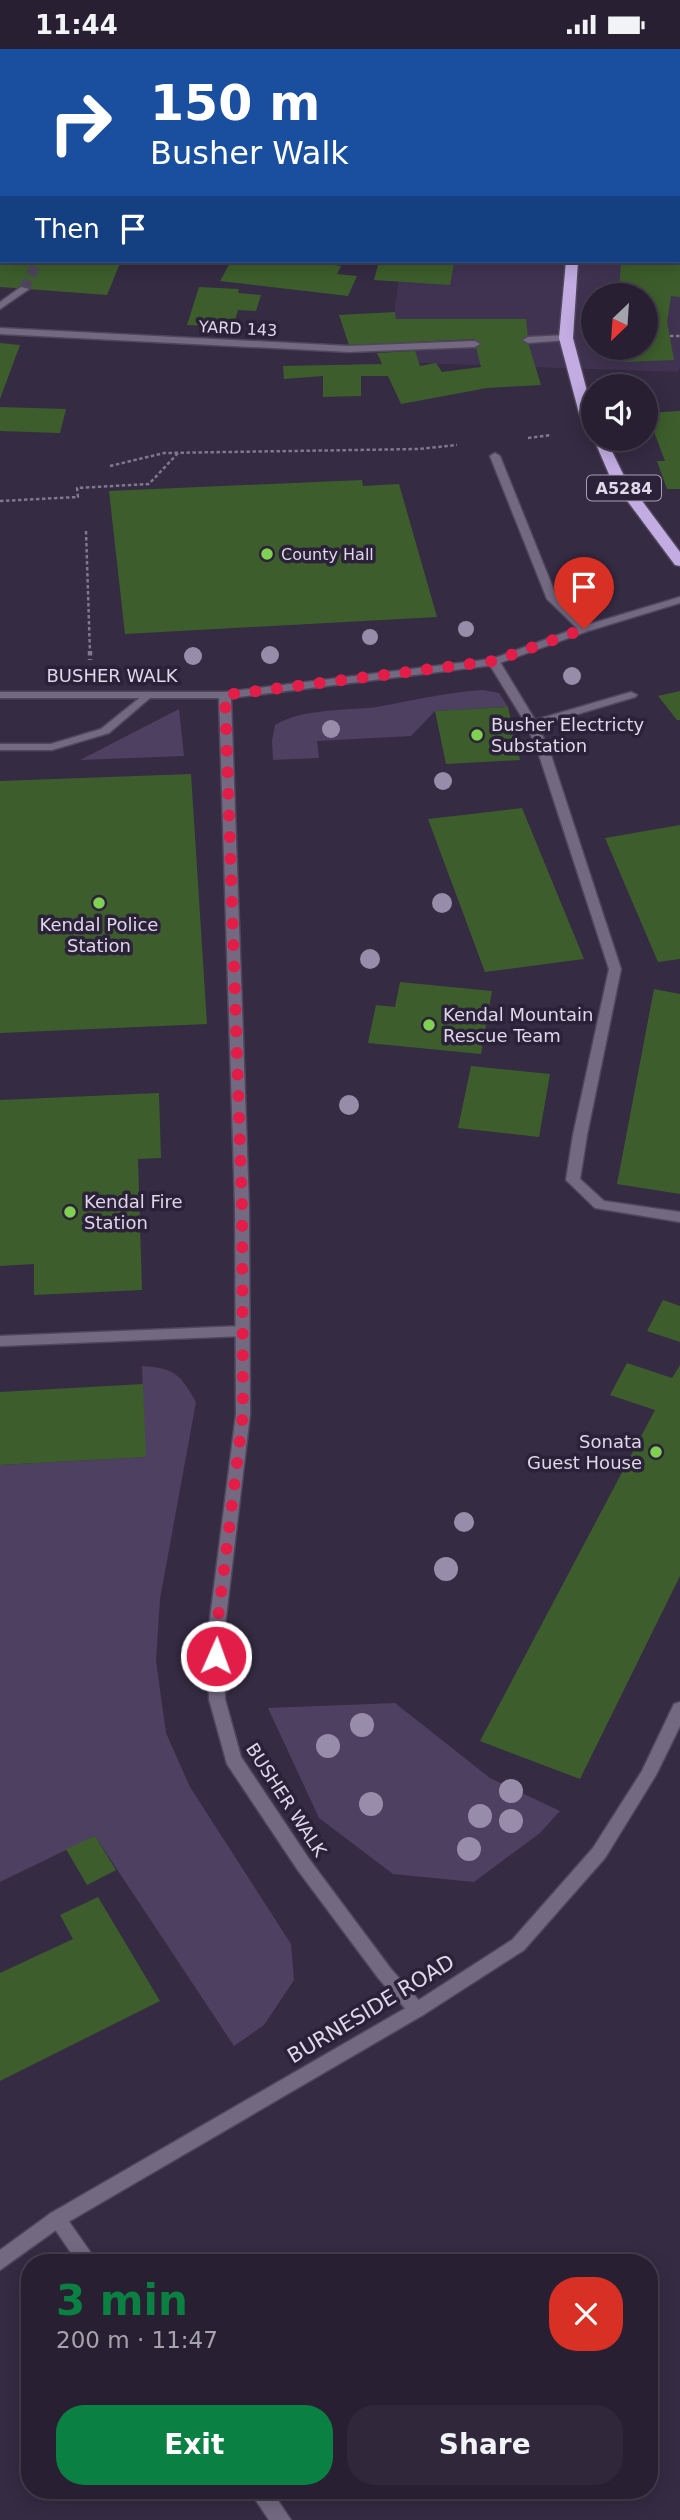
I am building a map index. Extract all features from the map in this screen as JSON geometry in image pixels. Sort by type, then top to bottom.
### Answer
[{"type":"highway","points":[[572,263],[566,338],[581,394]]},
{"type":"highway","name":"A5284","points":[[605,451],[618,479],[680,562]]},
{"type":"street","points":[[0,306],[24,289]]},
{"type":"street","name":"YARD 143","points":[[0,331],[349,349],[475,344]]},
{"type":"street","points":[[528,341],[566,338]]},
{"type":"street","points":[[495,456],[552,599],[584,629]]},
{"type":"street","name":"BUSHER WALK","points":[[0,695],[225,695],[494,661],[584,629],[680,600]]},
{"type":"street","points":[[494,661],[532,724],[544,752],[615,969],[573,1180],[600,1205],[680,1217]]},
{"type":"street","points":[[0,747],[52,747],[104,731],[147,695]]},
{"type":"street","name":"BUSHER WALK","points":[[225,695],[242,1206],[243,1414],[216,1635],[217,1699],[233,1759],[303,1864],[385,1974],[417,2010]]},
{"type":"street","points":[[532,724],[631,695]]},
{"type":"street","points":[[0,1341],[243,1331]]},
{"type":"street","name":"BURNESIDE ROAD","points":[[0,2261],[57,2219],[417,2010],[518,1945],[590,1863],[648,1775],[680,1709]]},
{"type":"street","points":[[57,2219],[82,2254]]},
{"type":"street","points":[[266,2499],[281,2520]]},
{"type":"path","points":[[670,336],[680,336]]},
{"type":"path","points":[[515,439],[554,435]]},
{"type":"path","points":[[110,466],[179,452],[419,449],[466,444]]},
{"type":"path","points":[[0,501],[78,497],[78,488],[149,484],[179,452]]},
{"type":"path","points":[[86,531],[90,662]]},
{"type":"shaded area","points":[[401,263],[680,263],[678,372],[388,362]]},
{"type":"shaded area","points":[[483,690],[499,693],[508,707],[435,711],[411,736],[317,741],[319,758],[273,760],[275,725],[298,716]]},
{"type":"shaded area","points":[[179,709],[184,756],[80,760]]},
{"type":"shaded area","points":[[142,1366],[175,1374],[196,1402],[160,1599],[156,1661],[166,1733],[190,1787],[291,1944],[294,1980],[264,2025],[234,2046],[95,1836],[0,1882],[0,1465],[145,1457]]},
{"type":"shaded area","points":[[395,1703],[490,1778],[560,1811],[540,1833],[474,1882],[393,1874],[319,1818],[268,1708]]},
{"type":"building","points":[[0,263],[120,263],[107,295],[0,287]]},
{"type":"building","points":[[230,263],[322,263],[341,266],[337,274],[357,276],[348,296],[220,281]]},
{"type":"building","points":[[378,263],[454,264],[450,285],[374,280]]},
{"type":"building","points":[[621,263],[680,263],[680,297],[671,296],[667,322],[674,360],[658,361],[658,283],[620,283]]},
{"type":"building","points":[[199,287],[239,289],[238,293],[261,295],[256,311],[238,310],[233,327],[187,325]]},
{"type":"building","points":[[395,312],[396,319],[526,319],[529,346],[541,385],[487,388],[401,404],[388,376],[361,376],[361,396],[323,397],[323,376],[284,379],[283,366],[382,364],[377,353],[415,351],[420,366],[436,363],[442,372],[481,367],[474,339],[349,345],[339,315]]},
{"type":"building","points":[[0,343],[20,345],[0,399]]},
{"type":"building","points":[[0,407],[66,409],[60,433],[0,431]]},
{"type":"building","points":[[680,411],[680,489],[667,489],[657,461],[665,461],[658,442],[658,412]]},
{"type":"building","name":"County Hall","points":[[362,480],[363,486],[399,484],[437,617],[125,634],[109,491]]},
{"type":"building","points":[[680,691],[680,720],[677,720],[658,696]]},
{"type":"building","name":"Busher Electricty Substation","points":[[508,707],[520,760],[446,764],[435,711]]},
{"type":"building","name":"Kendal Police Station","points":[[191,774],[207,1024],[0,1033],[0,781]]},
{"type":"building","points":[[522,808],[584,959],[485,972],[428,819]]},
{"type":"building","points":[[680,825],[680,959],[658,962],[605,838]]},
{"type":"building","name":"Kendal Mountain Rescue Team","points":[[400,982],[492,991],[481,1054],[368,1043],[376,1005],[395,1007]]},
{"type":"building","points":[[654,989],[680,994],[680,1194],[617,1184]]},
{"type":"building","points":[[471,1066],[550,1074],[539,1137],[458,1128]]},
{"type":"building","name":"Kendal Fire Station","points":[[159,1093],[161,1158],[138,1159],[142,1290],[34,1295],[34,1264],[0,1266],[0,1100]]},
{"type":"building","points":[[663,1300],[680,1306],[680,1342],[647,1331]]},
{"type":"building","points":[[627,1363],[672,1378],[680,1365],[680,1576],[580,1779],[480,1741],[655,1410],[610,1395]]},
{"type":"building","points":[[143,1384],[146,1457],[0,1465],[0,1392]]},
{"type":"building","points":[[95,1836],[116,1870],[87,1885],[66,1849]]},
{"type":"building","points":[[98,1897],[160,2001],[0,2081],[0,1973],[73,1939],[60,1915]]},
{"type":"tunnel","points":[[24,289],[37,263]]},
{"type":"place","name":"County Hall","points":[[267,554]]},
{"type":"place","name":"Busher Electricty Substation","points":[[477,735]]},
{"type":"place","name":"Kendal Police Station","points":[[99,903]]},
{"type":"place","name":"Kendal Mountain Rescue Team","points":[[429,1025]]},
{"type":"place","name":"Kendal Fire Station","points":[[70,1212]]},
{"type":"place","name":"Sonata Guest House","points":[[656,1452]]},
{"type":"route","points":[[216,1656],[216,1635],[243,1414],[242,1206],[225,695],[494,661],[584,629]]}]
